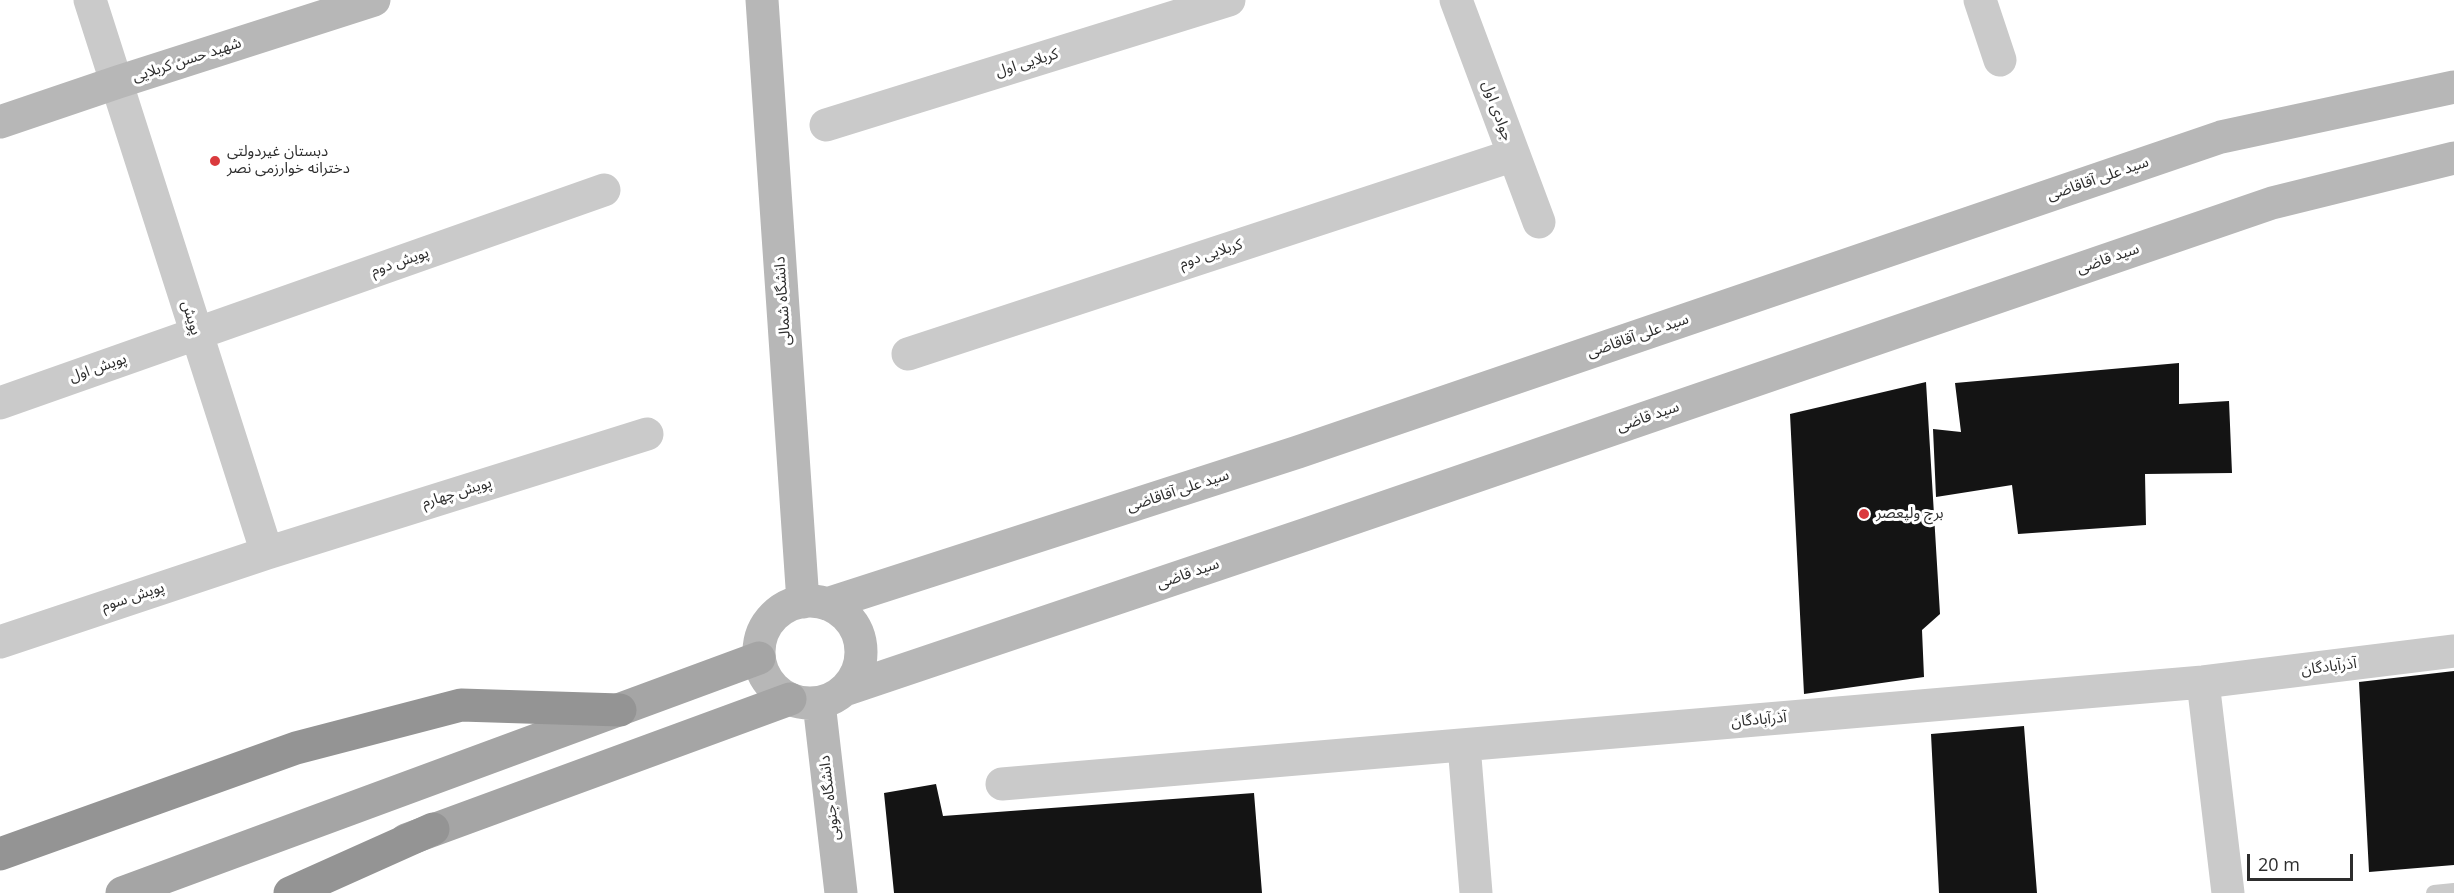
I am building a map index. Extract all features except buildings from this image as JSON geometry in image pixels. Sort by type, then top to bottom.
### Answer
[{"type":"highway","points":[[0,854],[296,748],[461,705],[620,710]]},
{"type":"highway","points":[[290,893],[433,829]]},
{"type":"main road","points":[[122,893],[759,658]]},
{"type":"main road","points":[[273,893],[433,829],[818,697]]},
{"type":"street","name":"پویش","points":[[90,0],[267,553]]},
{"type":"street","name":"شهید حسن کربلایی","points":[[0,122],[375,0]]},
{"type":"street","name":"دانشگاه شمالی","points":[[762,0],[815,603]]},
{"type":"street","name":"کربلایی اول","points":[[826,125],[1229,0]]},
{"type":"street","name":"جوادی اول","points":[[1456,0],[1539,222]]},
{"type":"street","points":[[1980,0],[2000,60]]},
{"type":"street","name":"سید علی آقاقاضی","points":[[815,603],[1298,452],[2221,137],[2454,87]]},
{"type":"street","name":"کربلایی دوم","points":[[908,354],[1514,155]]},
{"type":"street","name":"سید قاضی","points":[[818,697],[1307,534],[2272,203],[2454,158]]},
{"type":"street","name":"پویش دوم","points":[[196,334],[604,190]]},
{"type":"street","name":"پویش اول","points":[[0,403],[196,334]]},
{"type":"street","name":"پویش چهارم","points":[[267,553],[647,434]]},
{"type":"street","name":"پویش سوم","points":[[0,642],[267,553]]},
{"type":"street","points":[[815,603],[845,615],[857,631],[862,651],[858,671],[818,697],[769,683],[759,658],[761,638],[770,620],[785,608],[815,603]]},
{"type":"street","name":"آذرآبادگان","points":[[1002,784],[2203,682],[2454,651]]},
{"type":"street","points":[[2203,682],[2228,893]]},
{"type":"street","name":"دانشگاه جنوبی","points":[[818,697],[841,893]]},
{"type":"street","points":[[1464,745],[1476,893]]},
{"type":"lane","points":[[2434,893],[2454,891]]},
{"type":"place","name":"دبستان غیردولتی دخترانه خوارزمی نصر","points":[[215,161]]},
{"type":"place","name":"برج ولیعصر","points":[[1864,514]]}]
